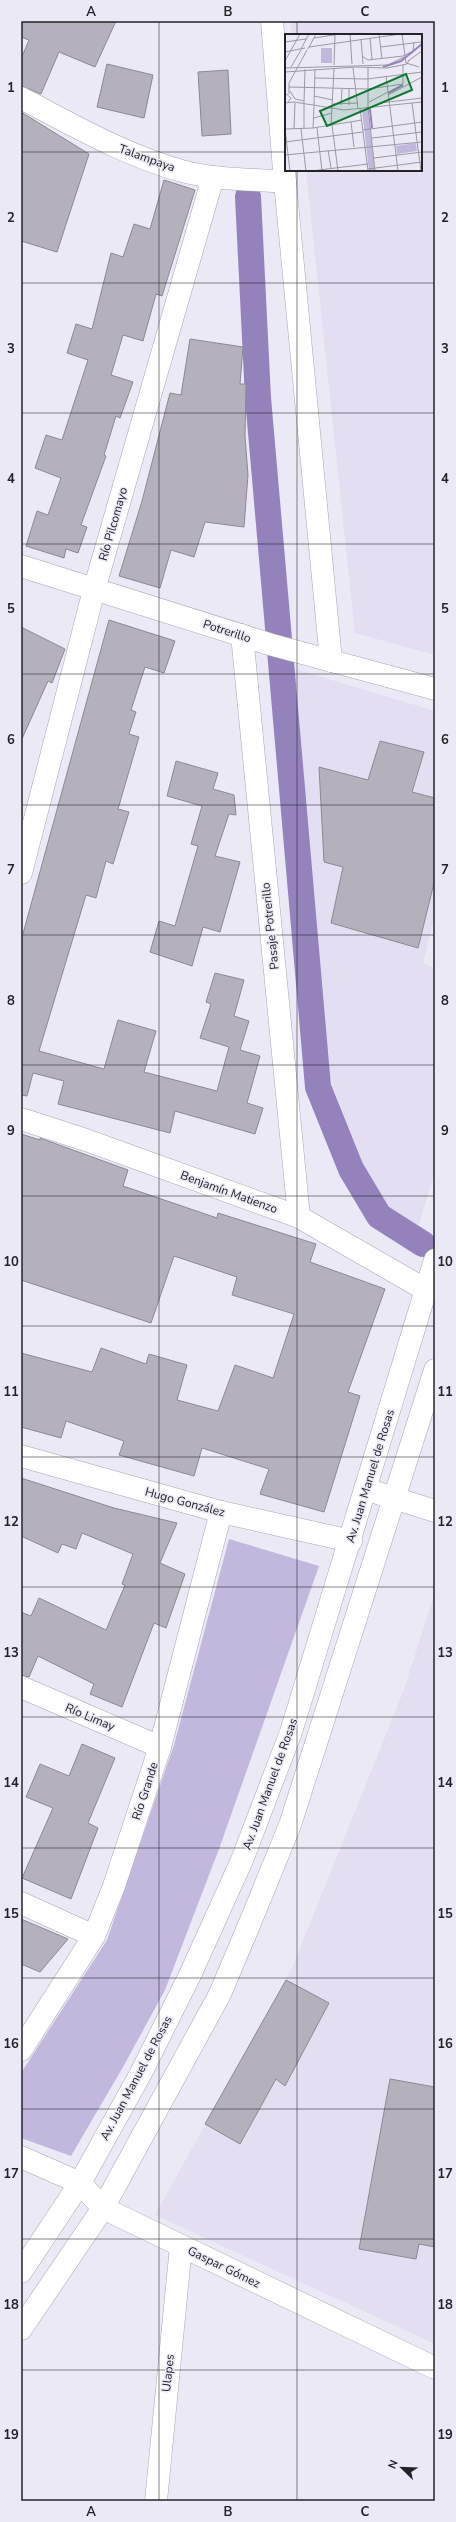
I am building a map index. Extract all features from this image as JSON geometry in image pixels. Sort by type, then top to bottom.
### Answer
[{"type":"street","points":[[272,21],[285,182],[330,662]]},
{"type":"street","name":"Talampaya","points":[[21,98],[103,141],[144,158],[182,171],[213,177],[285,182]]},
{"type":"street","name":"Río Pilcomayo","points":[[21,873],[94,590],[213,177]]},
{"type":"street","name":"Potrerillo","points":[[21,566],[295,652],[435,689]]},
{"type":"street","name":"Pasaje Potrerillo","points":[[242,635],[298,1218]]},
{"type":"street","name":"Benjamín Matienzo","points":[[21,1119],[86,1140],[298,1218],[431,1291]]},
{"type":"street","name":"Av. Juan Manuel de Rosas","points":[[21,2272],[80,2183],[141,2073],[190,1975],[242,1860],[291,1732],[365,1489],[431,1291],[435,1260]]},
{"type":"street","points":[[21,2329],[103,2208],[220,1994],[290,1825],[435,1370]]},
{"type":"street","name":"Hugo González","points":[[21,1456],[221,1512],[350,1541]]},
{"type":"street","points":[[365,1489],[435,1511]]},
{"type":"street","name":"Río Grande","points":[[21,2050],[94,1936],[114,1886],[160,1747],[221,1512]]},
{"type":"street","name":"Río Limay","points":[[21,1687],[160,1747]]},
{"type":"street","points":[[21,1903],[94,1936]]},
{"type":"street","name":"Gaspar Gómez","points":[[21,2157],[80,2183],[103,2208],[435,2368]]},
{"type":"street","name":"Ulapes","points":[[156,2501],[181,2246]]},
{"type":"shaded area","points":[[290,21],[435,21],[435,655],[355,633],[306,171],[422,171],[422,34],[292,34]]},
{"type":"shaded area","points":[[295,669],[435,711],[435,916],[423,963],[435,968],[435,1171],[415,1238],[371,1186],[332,1098],[312,932]]},
{"type":"shaded area","points":[[229,1539],[319,1566],[219,1849],[165,1990],[123,2067],[71,2156],[21,2138],[21,2073],[107,1940],[174,1745]]},
{"type":"shaded area","points":[[435,1593],[435,2344],[155,2215],[293,1966],[403,1692]]},
{"type":"building","points":[[21,21],[116,21],[95,67],[59,52],[41,94],[21,86],[21,59],[29,40],[21,37]]},
{"type":"building","points":[[107,64],[153,75],[144,118],[97,107]]},
{"type":"building","points":[[228,70],[231,134],[202,136],[198,72]]},
{"type":"building","points":[[21,112],[89,154],[57,252],[21,241]]},
{"type":"building","points":[[164,180],[195,190],[162,296],[156,294],[143,341],[123,335],[111,375],[133,382],[120,418],[116,416],[104,455],[106,456],[81,525],[87,527],[78,553],[66,549],[64,558],[26,546],[37,511],[48,515],[61,478],[35,468],[46,435],[62,440],[88,360],[67,353],[76,324],[92,329],[111,253],[123,257],[134,224],[150,229]]},
{"type":"building","points":[[190,339],[243,347],[240,384],[246,384],[245,436],[248,475],[244,527],[205,522],[194,557],[171,550],[160,588],[119,576],[142,501],[170,393],[181,395]]},
{"type":"building","points":[[109,620],[175,641],[164,673],[145,667],[131,710],[136,712],[129,734],[139,737],[118,809],[129,812],[113,864],[106,861],[96,898],[86,895],[39,1051],[104,1069],[118,1020],[156,1031],[144,1072],[217,1091],[229,1047],[200,1038],[211,1004],[206,1002],[215,973],[244,980],[234,1016],[249,1021],[240,1050],[260,1056],[247,1103],[263,1108],[255,1134],[175,1111],[170,1133],[58,1104],[64,1081],[33,1073],[27,1096],[21,1095],[21,941]]},
{"type":"building","points":[[21,627],[65,649],[52,683],[48,681],[21,741]]},
{"type":"building","points":[[380,741],[424,752],[412,792],[435,798],[435,879],[418,948],[331,923],[343,867],[324,862],[319,767],[368,780]]},
{"type":"building","points":[[176,761],[218,773],[213,789],[234,795],[236,815],[229,814],[215,856],[240,862],[220,932],[203,927],[192,966],[150,952],[159,921],[175,926],[198,846],[191,844],[202,806],[167,796]]},
{"type":"building","points":[[21,1134],[40,1140],[40,1138],[128,1170],[123,1186],[217,1218],[218,1213],[316,1244],[310,1262],[385,1289],[348,1392],[360,1396],[324,1512],[260,1494],[269,1469],[202,1448],[194,1476],[119,1455],[124,1441],[66,1421],[61,1438],[21,1427],[21,1353],[92,1372],[101,1348],[146,1364],[149,1354],[187,1365],[177,1400],[218,1411],[235,1365],[273,1378],[294,1314],[232,1295],[237,1277],[174,1256],[151,1323],[21,1280]]},
{"type":"building","points":[[21,1478],[114,1508],[177,1523],[160,1563],[185,1574],[166,1628],[154,1623],[122,1707],[90,1694],[94,1684],[38,1656],[29,1677],[21,1675],[21,1612],[31,1616],[39,1598],[106,1630],[125,1585],[122,1584],[133,1554],[82,1533],[76,1549],[62,1544],[58,1553],[21,1536]]},
{"type":"building","points":[[82,1744],[115,1758],[88,1823],[98,1828],[71,1899],[22,1878],[53,1808],[26,1797],[40,1764],[69,1776]]},
{"type":"building","points":[[21,1919],[68,1939],[40,1972],[21,1964]]},
{"type":"building","points":[[286,1980],[329,2003],[285,2086],[276,2079],[240,2144],[205,2124]]},
{"type":"building","points":[[390,2079],[435,2087],[435,2247],[419,2244],[416,2259],[359,2249]]},
{"type":"waterway","points":[[248,197],[258,398],[318,1087],[351,1169],[379,1216],[423,1244]]}]
